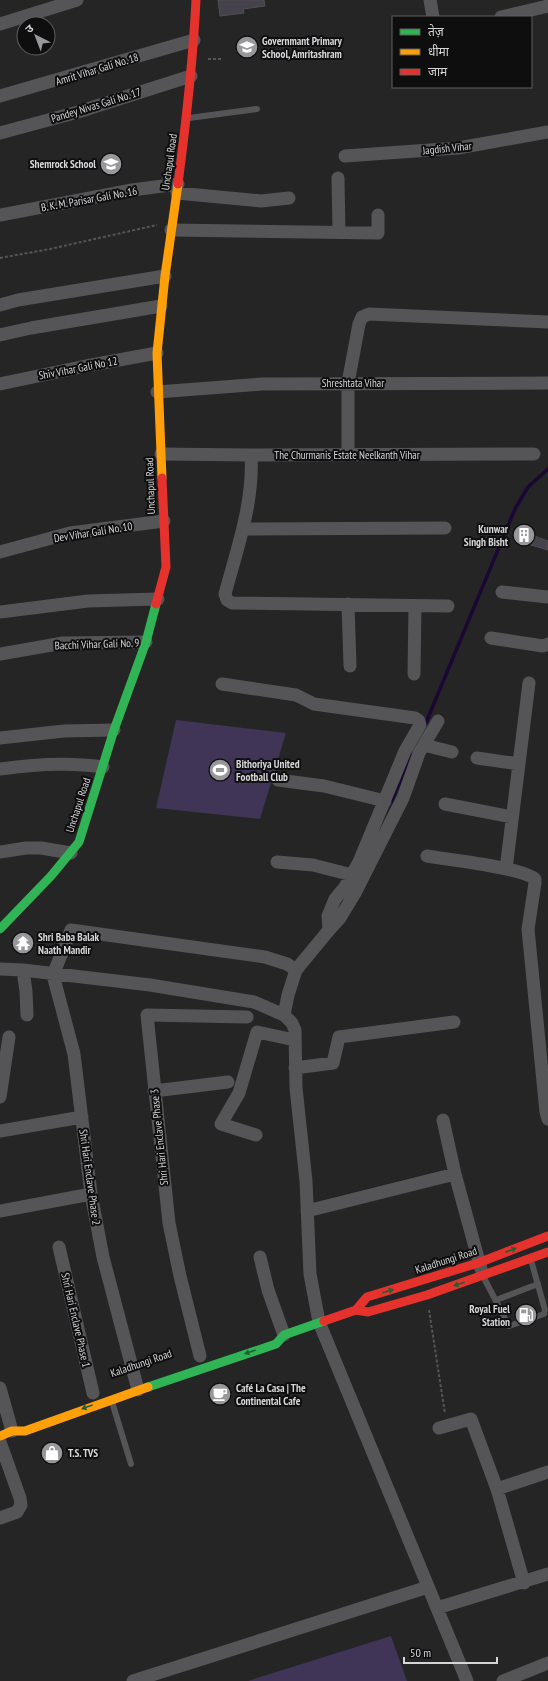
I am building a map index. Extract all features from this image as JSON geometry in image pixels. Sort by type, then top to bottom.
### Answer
[{"type":"street","points":[[0,24],[77,0]]},
{"type":"street","name":"Unchapul Road","points":[[0,929],[26,903],[79,842],[114,730],[146,642],[166,567],[157,392],[157,353],[171,226],[187,118],[196,0]]},
{"type":"street","points":[[430,0],[434,16]]},
{"type":"street","points":[[504,16],[548,6]]},
{"type":"street","name":"Amrit Vihar Gali No. 18","points":[[0,96],[194,40]]},
{"type":"street","name":"Pandey Nivas Gali No. 17","points":[[0,133],[78,112],[191,76]]},
{"type":"street","name":"Jagdish Vihar","points":[[345,156],[458,148],[548,132]]},
{"type":"street","points":[[338,178],[339,232]]},
{"type":"street","name":"B. K. M. Parisar Gali No. 16","points":[[0,214],[132,190],[177,189],[260,201],[289,198]]},
{"type":"street","points":[[171,226],[378,233],[378,215]]},
{"type":"street","points":[[0,305],[18,300],[165,276]]},
{"type":"street","points":[[0,336],[31,328],[161,306]]},
{"type":"street","points":[[348,455],[348,383],[359,324],[362,317],[369,314],[548,322]]},
{"type":"street","name":"Shiv Vihar Gali No 12","points":[[0,384],[157,353]]},
{"type":"street","name":"Shreshtata Vihar","points":[[157,392],[262,384],[548,383]]},
{"type":"street","name":"The Churmanis Estate Neelkanth Vihar","points":[[161,454],[534,454]]},
{"type":"street","points":[[250,455],[252,475],[243,529],[226,594],[227,600],[232,603],[448,606]]},
{"type":"street","name":"Dev Vihar Gali No. 10","points":[[0,552],[70,534],[164,521]]},
{"type":"street","points":[[243,529],[445,528]]},
{"type":"street","points":[[502,592],[548,597]]},
{"type":"street","points":[[0,612],[88,601],[158,600]]},
{"type":"street","points":[[348,604],[350,666]]},
{"type":"street","points":[[414,674],[415,606]]},
{"type":"street","points":[[491,638],[543,646],[548,644]]},
{"type":"street","name":"Bacchi Vihar Gali No. 9","points":[[0,654],[63,643],[146,642]]},
{"type":"street","points":[[222,684],[296,695],[314,704],[415,718],[419,721],[420,725],[405,750],[370,838],[352,875],[335,899],[328,916],[329,930]]},
{"type":"street","points":[[506,869],[529,684]]},
{"type":"street","points":[[284,1015],[288,995],[296,970],[340,918],[355,893],[403,798],[419,753],[438,721]]},
{"type":"street","points":[[0,738],[64,731],[114,730]]},
{"type":"street","points":[[424,745],[452,752]]},
{"type":"street","points":[[477,758],[519,764]]},
{"type":"street","points":[[0,769],[40,764],[77,763],[103,767]]},
{"type":"street","points":[[278,780],[324,786],[385,801]]},
{"type":"street","points":[[445,804],[512,817]]},
{"type":"street","points":[[0,852],[26,848],[41,848],[71,853]]},
{"type":"street","points":[[427,856],[506,869],[530,875],[535,878],[528,928],[546,1112],[548,1119]]},
{"type":"street","points":[[277,862],[313,865],[352,875]]},
{"type":"street","points":[[53,975],[71,930],[265,957],[287,964],[296,970]]},
{"type":"street","points":[[0,969],[23,970],[53,975],[150,986],[254,1002],[284,1015],[292,1023],[295,1030],[296,1088],[306,1181],[310,1274],[319,1322],[467,1681]]},
{"type":"street","points":[[23,970],[27,1015]]},
{"type":"street","name":"Shri Hari Enclave Phase 2","points":[[53,975],[74,1054],[91,1194],[103,1257],[135,1381]]},
{"type":"street","name":"Shri Hari Enclave Phase 3","points":[[199,1356],[169,1223],[146,1015],[247,1017]]},
{"type":"street","points":[[295,1068],[333,1063],[339,1037],[454,1022]]},
{"type":"street","points":[[256,1136],[222,1124],[239,1093],[257,1032],[295,1040]]},
{"type":"street","points":[[0,1097],[9,1036]]},
{"type":"street","points":[[154,1092],[228,1082]]},
{"type":"street","points":[[0,1131],[82,1117]]},
{"type":"street","points":[[443,1120],[455,1174],[478,1263],[483,1276]]},
{"type":"street","points":[[307,1211],[455,1174]]},
{"type":"street","points":[[0,1211],[91,1194]]},
{"type":"street","points":[[546,1237],[548,1252]]},
{"type":"street","name":"Kaladhungi Road","points":[[356,1310],[367,1297],[478,1263],[546,1237]]},
{"type":"street","name":"Shri Hari Enclave Phase 1","points":[[59,1247],[92,1393]]},
{"type":"street","name":"Kaladhungi Road","points":[[0,1436],[12,1431],[25,1431],[111,1399],[135,1381],[276,1344],[284,1335],[319,1322],[356,1310],[368,1312],[427,1295],[548,1252]]},
{"type":"street","points":[[260,1257],[268,1290],[284,1335]]},
{"type":"street","points":[[270,1332],[284,1335]]},
{"type":"street","points":[[0,1388],[12,1431]]},
{"type":"street","name":"Kaladhungi Road","points":[[12,1431],[22,1419]]},
{"type":"street","points":[[443,1427],[471,1419],[496,1489],[524,1582]]},
{"type":"street","points":[[0,1442],[20,1498],[21,1505],[17,1512],[0,1518]]},
{"type":"street","points":[[496,1489],[548,1472]]},
{"type":"street","points":[[437,1608],[548,1574]]},
{"type":"street","points":[[133,1681],[428,1587]]},
{"type":"street","points":[[503,1681],[548,1663]]},
{"type":"lane","points":[[187,118],[257,109]]},
{"type":"lane","points":[[483,1276],[509,1326],[544,1314],[546,1310],[531,1259]]},
{"type":"lane","points":[[496,1300],[538,1284]]},
{"type":"lane","points":[[111,1399],[131,1464]]},
{"type":"path","points":[[0,258],[171,226]]},
{"type":"path","points":[[427,1295],[443,1427]]},
{"type":"shaded area","name":"Bithoriya United Football Club","points":[[176,720],[286,733],[260,819],[156,808]]},
{"type":"shaded area","points":[[391,1636],[407,1681],[248,1681]]},
{"type":"building","points":[[218,0],[264,0],[265,6],[243,9],[244,13],[220,16]]},
{"type":"building","name":"Kunwar Singh Bisht","points":[[518,530],[548,541],[548,550],[514,540]]},
{"type":"waterway","points":[[425,725],[515,509],[528,487],[548,469]]},
{"type":"waterway","points":[[391,802],[417,742]]},
{"type":"traffic: fast","points":[[0,929],[51,876],[79,842],[114,730],[146,642],[156,604]]},
{"type":"traffic: fast","points":[[148,1387],[276,1344],[284,1335],[324,1321]]},
{"type":"traffic: slow","points":[[162,478],[157,353],[165,276],[178,184]]},
{"type":"traffic: slow","points":[[0,1436],[12,1431],[25,1431],[148,1387]]},
{"type":"traffic: jam","points":[[178,184],[189,92],[196,0]]},
{"type":"traffic: jam","points":[[156,604],[166,567],[162,478]]},
{"type":"traffic: jam","points":[[356,1310],[367,1297],[478,1263],[548,1236]]},
{"type":"traffic: jam","points":[[324,1321],[356,1310],[368,1312],[427,1295],[548,1252]]},
{"type":"place","name":"Governmant Primary School, Amritashram","points":[[247,47]]},
{"type":"place","name":"Shemrock School","points":[[111,164]]},
{"type":"place","name":"Kunwar Singh Bisht","points":[[524,535]]},
{"type":"place","name":"Bithoriya United Football Club","points":[[220,770]]},
{"type":"place","name":"Shri Baba Balak Naath Mandir","points":[[23,943]]},
{"type":"place","name":"Royal Fuel Station","points":[[526,1315]]},
{"type":"place","name":"Café La Casa | The Continental Cafe","points":[[220,1394]]},
{"type":"place","name":"T.S. TVS","points":[[52,1453]]}]
